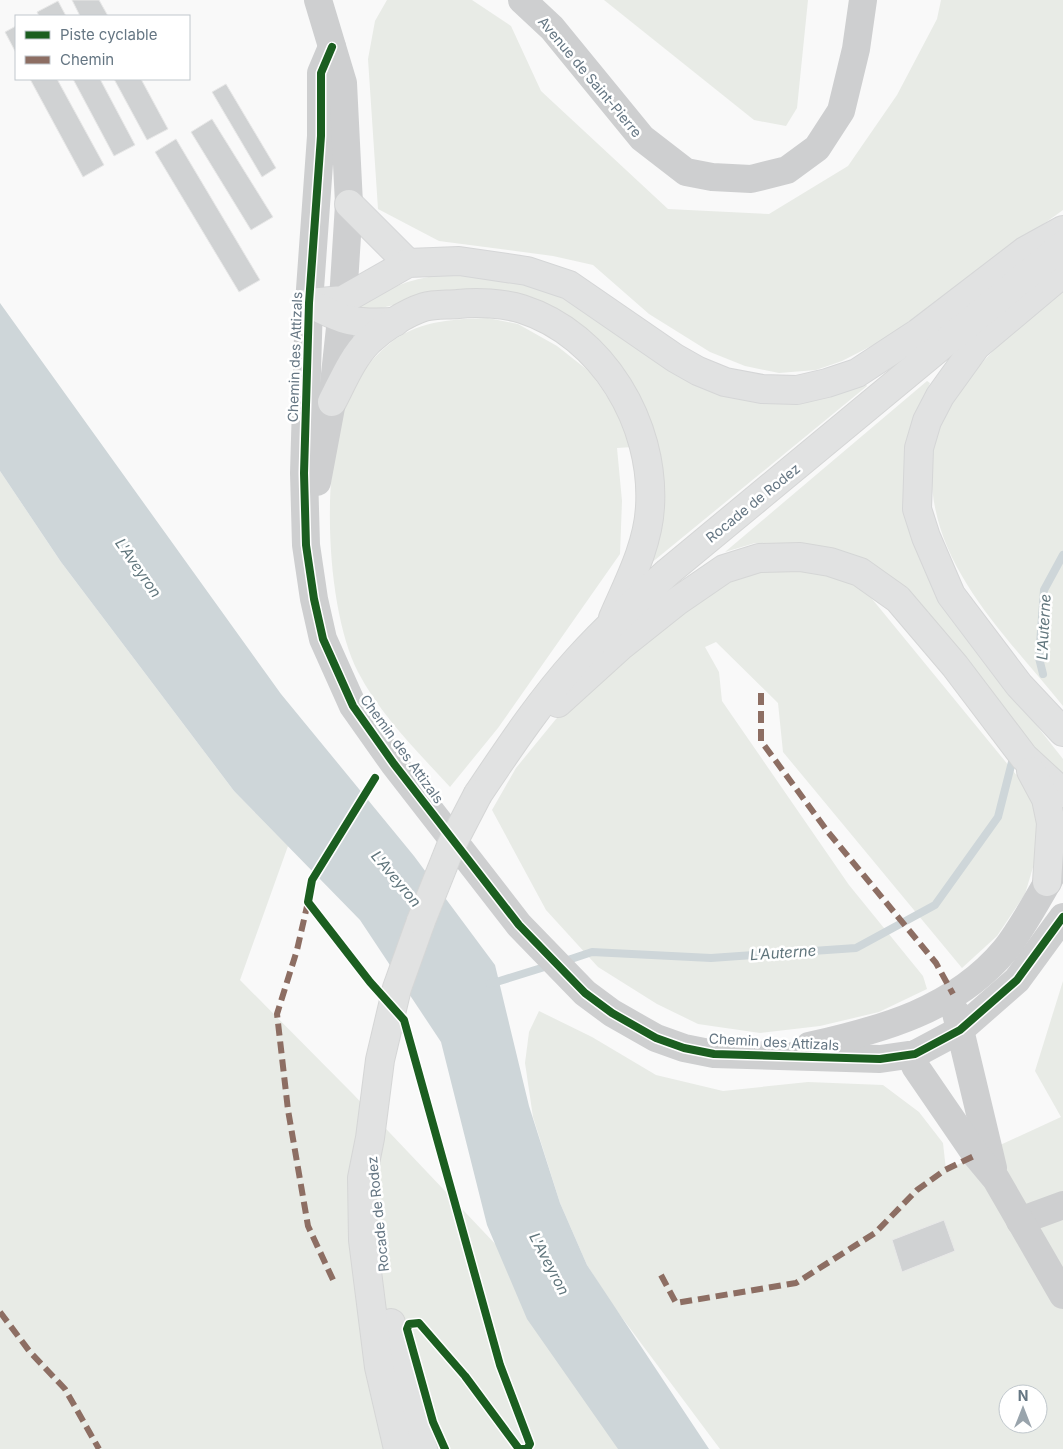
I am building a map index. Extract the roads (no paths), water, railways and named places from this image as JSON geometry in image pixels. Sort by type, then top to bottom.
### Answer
[{"type":"main road","points":[[349,204],[408,263]]},
{"type":"main road","points":[[342,309],[408,263],[459,261],[527,271],[569,285],[675,358],[698,371],[725,382],[762,389],[797,390],[857,373],[918,333],[1025,251],[1063,230]]},
{"type":"main road","name":"Rocade de Rodez","points":[[423,1449],[396,1354],[371,1240],[362,1178],[370,1138],[380,1060],[397,988],[451,846],[478,794],[522,728],[577,660],[610,625],[668,572],[1063,245]]},
{"type":"main road","points":[[1063,273],[976,346],[940,396],[926,421],[919,448],[917,509],[926,537],[951,595],[1019,686],[1063,732]]},
{"type":"main road","points":[[308,303],[342,309],[358,323],[395,322]]},
{"type":"main road","points":[[332,402],[358,356],[369,341],[395,322],[424,307],[472,303],[521,308],[557,325],[598,358],[630,404],[647,452],[650,508],[641,550],[610,625]]},
{"type":"main road","points":[[522,728],[566,698],[622,645],[676,602],[724,568],[759,558],[800,557],[830,562],[860,572],[898,600],[955,666],[1024,757],[1046,799],[1051,824],[1048,882]]},
{"type":"main road","points":[[1024,757],[1063,793]]},
{"type":"main road","name":"Rocade de Rodez","points":[[371,1240],[379,1368],[398,1449]]},
{"type":"street","name":"Avenue de Saint-Pierre","points":[[522,0],[552,28],[642,138],[686,172],[712,177],[751,179],[787,170],[817,148],[841,110],[856,49],[863,0]]},
{"type":"street","name":"Chemin des Attizals","points":[[306,545],[332,402],[342,309],[349,204],[343,84],[332,47],[325,3]]},
{"type":"street","name":"Chemin des Attizals","points":[[332,47],[321,73],[321,136],[308,303],[304,473],[306,545],[323,640],[353,706],[394,764],[519,924],[559,968],[585,993],[612,1013],[656,1038],[684,1048],[714,1054],[880,1059],[915,1054],[960,1030],[1017,980],[1063,917]]},
{"type":"street","points":[[1063,855],[1005,950],[981,974],[953,994],[915,1054],[915,1066],[976,1155],[996,1179],[1063,1295]]},
{"type":"street","name":"Chemin des Attizals","points":[[774,1055],[895,1024],[953,994]]},
{"type":"street","points":[[953,994],[996,1179]]},
{"type":"street","points":[[1020,1221],[1063,1204]]},
{"type":"water","name":"L'Aveyron","points":[[0,303],[281,694],[414,856],[495,965],[529,1106],[560,1203],[587,1265],[709,1449],[618,1449],[527,1319],[487,1225],[441,1042],[360,920],[234,791],[61,562],[0,471]]},
{"type":"waterway","name":"L'Auterne","points":[[1043,674],[1039,658],[1044,590],[1063,555]]},
{"type":"waterway","name":"L'Auterne","points":[[562,962],[592,952],[711,958],[856,948],[935,905],[998,817],[1013,758]]},
{"type":"waterway","name":"L'Auterne","points":[[490,984],[551,965]]}]
